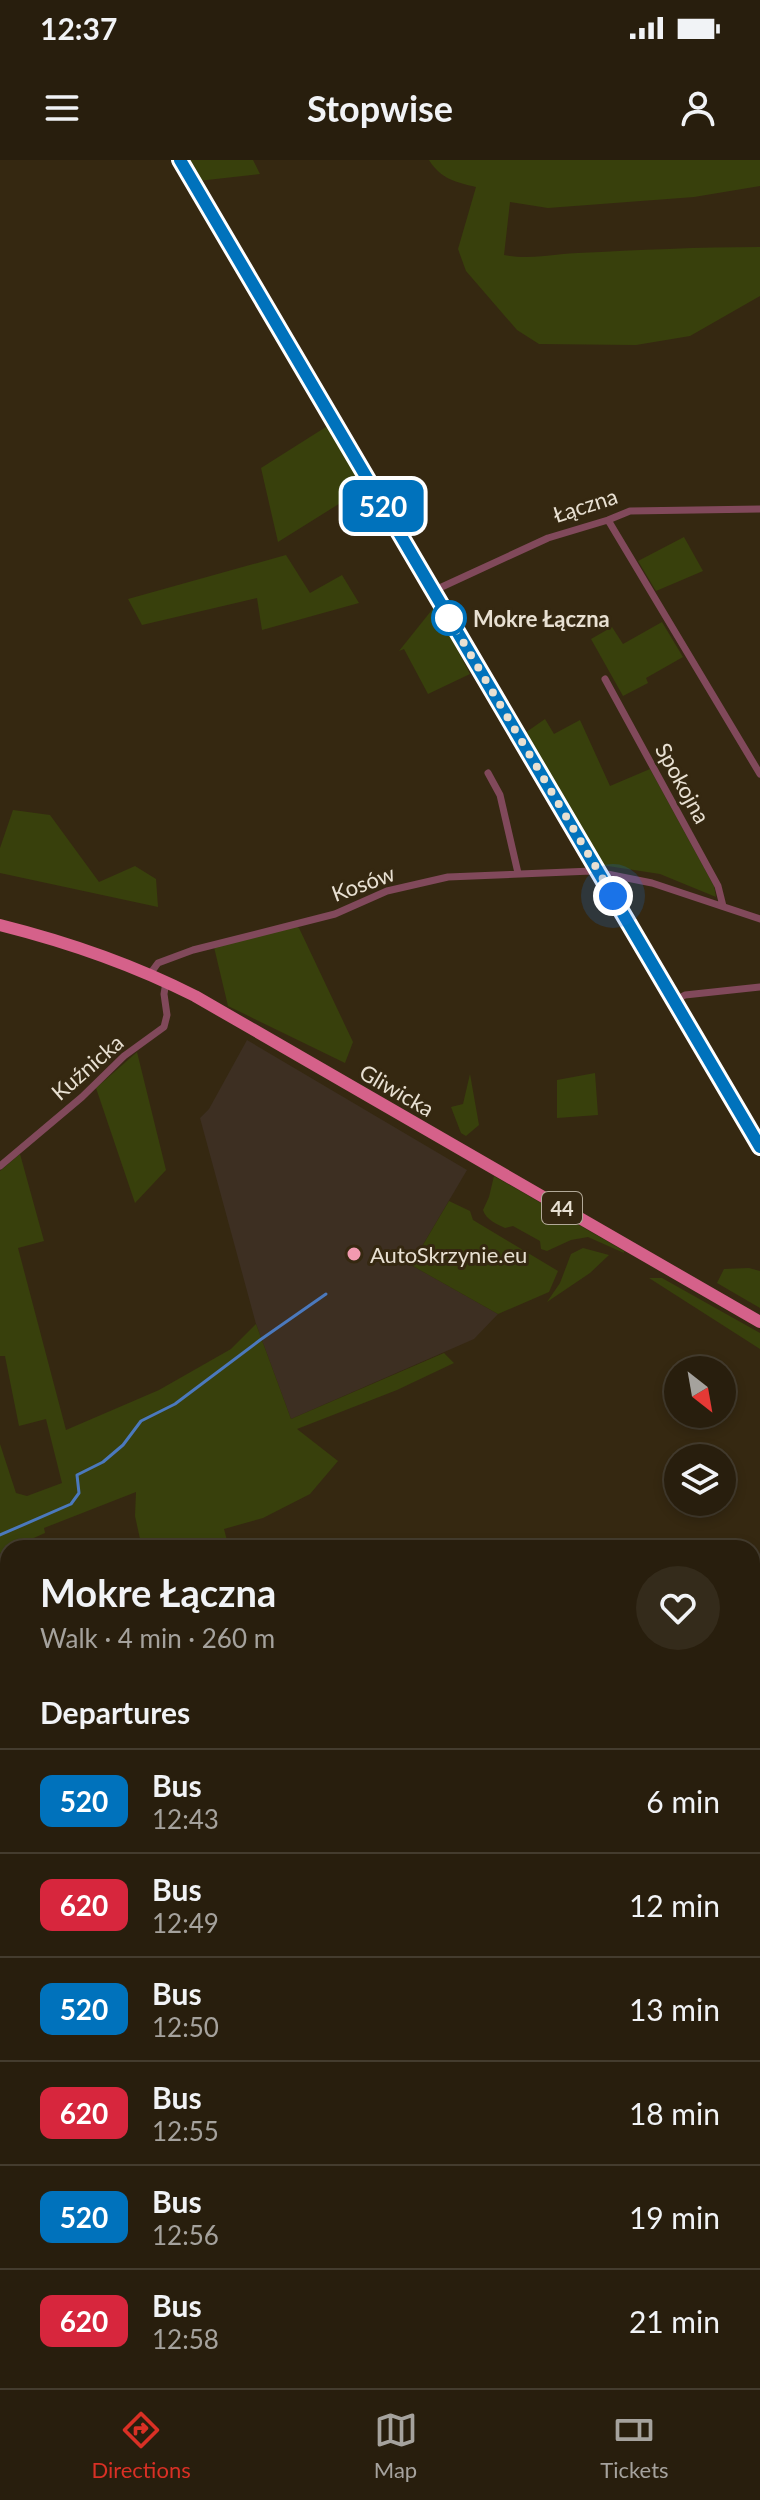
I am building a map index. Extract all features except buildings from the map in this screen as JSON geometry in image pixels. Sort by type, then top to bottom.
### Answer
[{"type":"main road","name":"Gliwicka","points":[[0,925],[99,953],[166,982],[760,1322]]},
{"type":"street","points":[[180,160],[760,1147]]},
{"type":"street","name":"Łączna","points":[[433,591],[548,538],[630,511],[760,509]]},
{"type":"street","points":[[608,520],[760,774]]},
{"type":"street","name":"Spokojna","points":[[605,679],[718,886],[723,906]]},
{"type":"street","points":[[488,773],[500,795],[518,873]]},
{"type":"street","name":"Kosów","points":[[150,974],[163,960],[335,914],[387,891],[426,881],[518,873],[600,873],[652,883],[760,919]]},
{"type":"street","name":"Kuźnicka","points":[[0,1166],[82,1097],[124,1056],[164,1027],[167,1015],[166,982]]},
{"type":"street","points":[[674,1001],[685,995],[760,987]]},
{"type":"shaded area","points":[[247,1040],[467,1170],[411,1265],[498,1314],[474,1339],[291,1419],[256,1324],[200,1118],[209,1109]]},
{"type":"green space","points":[[184,160],[253,160],[260,174],[198,181]]},
{"type":"green space","points":[[429,160],[760,160],[760,186],[694,197],[548,208],[510,202],[504,255],[532,257],[760,247],[760,296],[690,336],[636,345],[539,344],[517,330],[466,271],[458,249],[476,187],[449,179],[438,172]]},
{"type":"green space","points":[[329,425],[366,487],[278,542],[261,468]]},
{"type":"green space","points":[[684,537],[703,571],[656,591],[638,561]]},
{"type":"green space","points":[[286,555],[310,593],[342,575],[359,603],[262,630],[257,598],[142,625],[128,599]]},
{"type":"green space","points":[[435,606],[470,674],[428,694],[404,649],[399,651]]},
{"type":"green space","points":[[662,622],[683,657],[646,678],[648,683],[623,696],[591,639],[612,627],[623,644]]},
{"type":"green space","points":[[545,719],[554,734],[580,720],[610,786],[650,769],[714,886],[716,897],[660,874],[601,865],[525,733]]},
{"type":"green space","points":[[13,810],[50,815],[99,882],[135,866],[156,879],[158,907],[0,873],[0,848]]},
{"type":"green space","points":[[291,923],[299,928],[353,1042],[345,1063],[228,1006],[214,947]]},
{"type":"green space","points":[[137,1052],[166,1170],[135,1203],[96,1088]]},
{"type":"green space","points":[[595,1073],[598,1115],[557,1118],[557,1080]]},
{"type":"green space","points":[[470,1074],[479,1125],[466,1136],[461,1133],[451,1107],[463,1104]]},
{"type":"green space","points":[[20,1154],[44,1241],[18,1248],[66,1430],[159,1390],[231,1349],[256,1324],[291,1419],[444,1353],[454,1363],[397,1390],[297,1429],[338,1461],[310,1494],[263,1518],[224,1529],[227,1540],[140,1540],[135,1516],[136,1492],[44,1528],[45,1533],[29,1540],[0,1540],[0,1444],[16,1493],[27,1496],[62,1483],[46,1419],[19,1426],[5,1356],[0,1356],[0,1171]]},
{"type":"green space","points":[[494,1176],[624,1253],[588,1237],[571,1240],[547,1251],[541,1249],[540,1241],[513,1226],[505,1228],[495,1223],[483,1210]]},
{"type":"green space","points":[[449,1201],[470,1211],[473,1220],[558,1271],[549,1292],[498,1314],[411,1265]]},
{"type":"green space","points":[[583,1248],[609,1255],[590,1273],[547,1302],[560,1283],[571,1254]]},
{"type":"green space","points":[[724,1269],[760,1271],[760,1308],[717,1283]]},
{"type":"green space","points":[[649,1278],[662,1278],[760,1333],[760,1349]]},
{"type":"waterway","points":[[0,1535],[71,1504],[79,1493],[77,1475],[103,1462],[123,1445],[141,1421],[175,1404],[326,1294]]},
{"type":"bus line","name":"520","points":[[180,160],[760,1147]]},
{"type":"place","name":"Mokre Łączna","points":[[449,618]]},
{"type":"place","name":"AutoSkrzynie.eu","points":[[354,1254]]},
{"type":"route","points":[[449,618],[613,896]]}]
